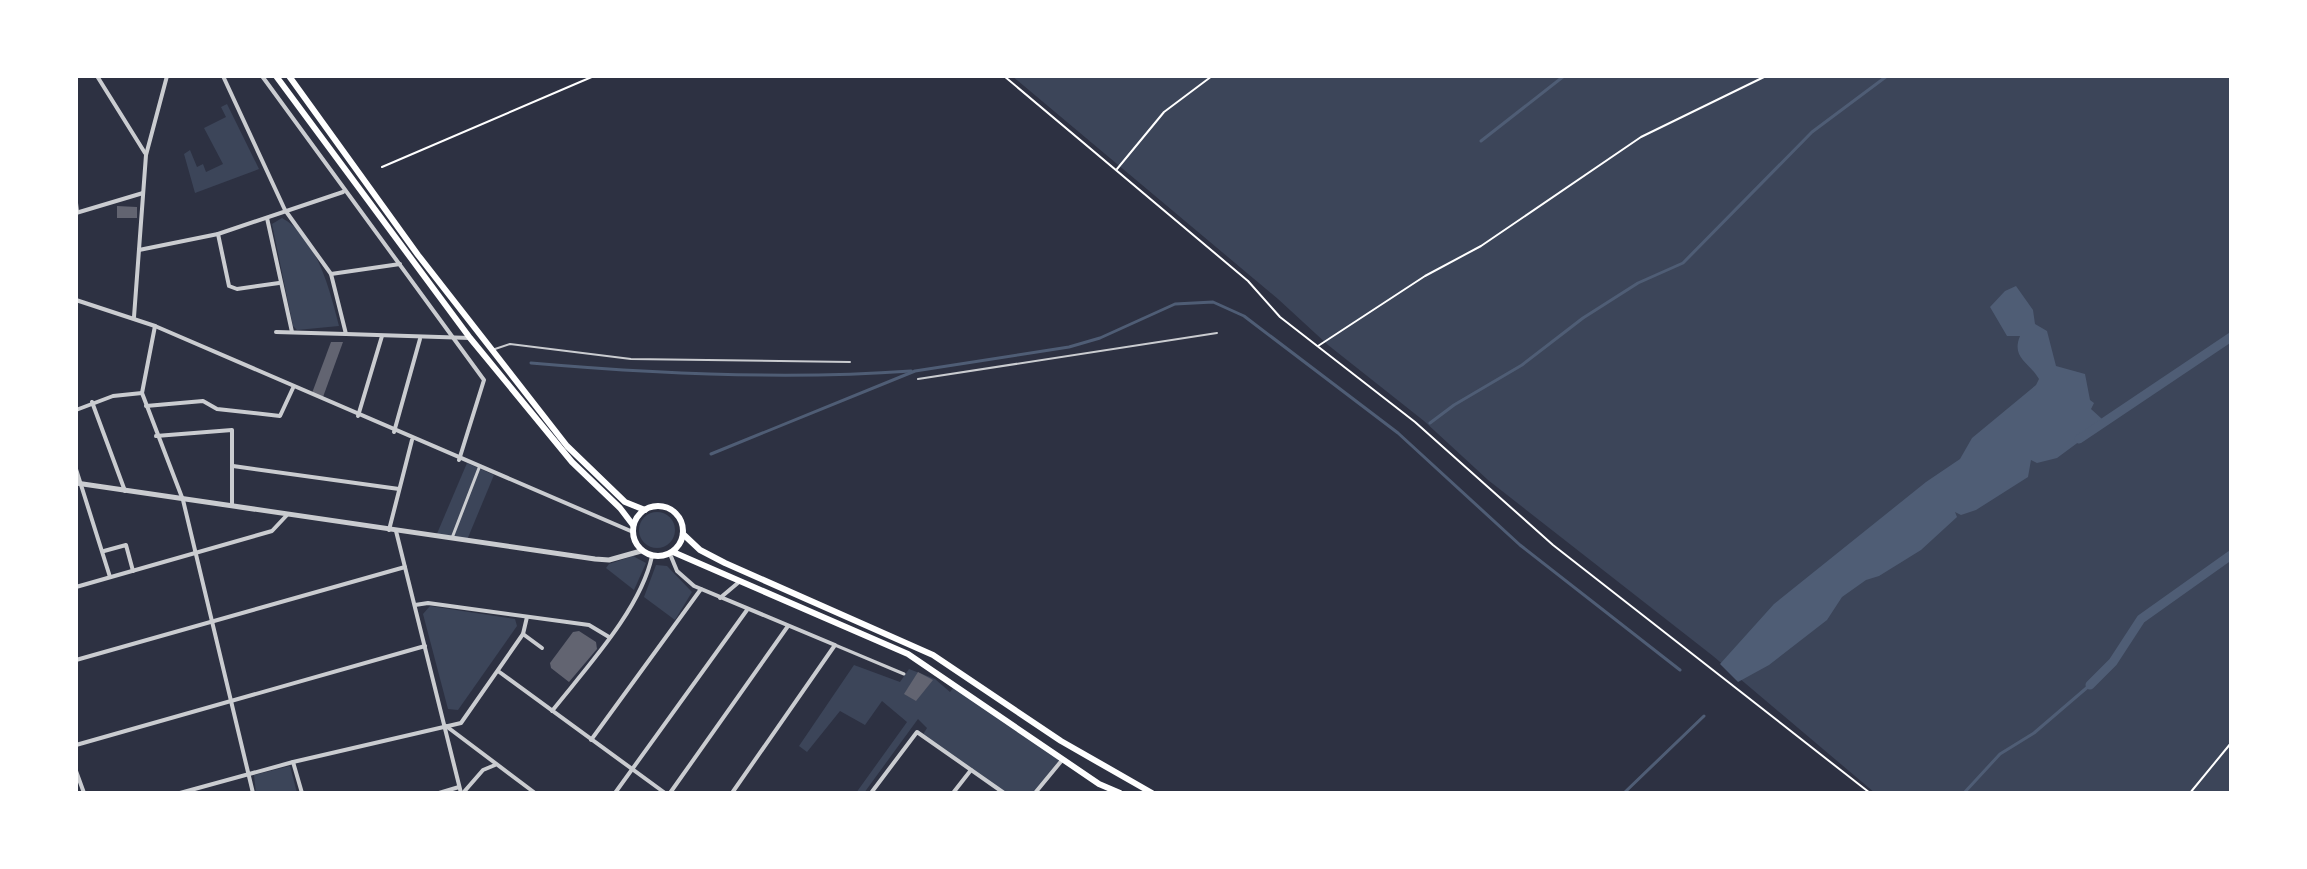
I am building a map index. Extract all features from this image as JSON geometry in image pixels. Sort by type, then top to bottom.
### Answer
[{"type":"main road","points":[[276,76],[470,338],[572,462],[620,508],[633,529],[641,551],[652,556],[671,553],[908,654],[1116,792]]},
{"type":"main road","points":[[289,76],[491,352],[590,471],[625,502],[645,510],[668,508],[680,518],[683,534],[700,550],[933,655],[1061,741],[1152,793]]},
{"type":"main road","points":[[633,529],[645,510]]},
{"type":"main road","points":[[671,553],[683,534]]},
{"type":"street","points":[[97,76],[146,155]]},
{"type":"street","points":[[134,317],[146,155],[167,76]]},
{"type":"street","points":[[223,76],[285,210],[331,274],[346,334]]},
{"type":"street","points":[[262,76],[343,192],[484,380],[459,460]]},
{"type":"street","points":[[139,250],[218,234],[343,192]]},
{"type":"street","points":[[76,203],[76,212],[143,193]]},
{"type":"street","points":[[267,218],[288,328],[292,332]]},
{"type":"street","points":[[218,234],[229,286],[237,289],[279,283]]},
{"type":"street","points":[[331,274],[400,264]]},
{"type":"street","points":[[76,300],[134,317],[459,460],[633,529]]},
{"type":"street","points":[[155,326],[142,393],[183,500],[253,793]]},
{"type":"street","points":[[276,332],[420,339],[470,338]]},
{"type":"street","points":[[358,416],[382,336]]},
{"type":"street","points":[[394,432],[420,339]]},
{"type":"street","points":[[146,406],[203,401],[217,409],[280,416],[293,388]]},
{"type":"street","points":[[76,410],[92,402],[142,393]]},
{"type":"street","points":[[92,402],[125,491]]},
{"type":"street","points":[[156,436],[232,430],[232,507]]},
{"type":"street","points":[[412,440],[392,530],[405,567],[461,791]]},
{"type":"street","points":[[233,466],[399,489]]},
{"type":"street","points":[[452,538],[479,468]]},
{"type":"street","points":[[76,469],[111,577]]},
{"type":"street","points":[[80,484],[595,559],[609,560],[641,551]]},
{"type":"street","points":[[76,587],[276,530],[287,515]]},
{"type":"street","points":[[103,551],[126,545],[133,571]]},
{"type":"street","points":[[671,553],[677,571],[701,589],[904,674]]},
{"type":"street","points":[[552,711],[609,637],[643,584],[652,556]]},
{"type":"street","points":[[76,660],[405,567]]},
{"type":"street","points":[[720,598],[740,582]]},
{"type":"street","points":[[591,740],[701,589]]},
{"type":"street","points":[[415,605],[428,603],[589,625],[609,637]]},
{"type":"street","points":[[615,793],[747,610]]},
{"type":"street","points":[[180,793],[293,762],[461,723],[523,634],[527,617]]},
{"type":"street","points":[[498,671],[667,793],[788,626]]},
{"type":"street","points":[[523,634],[542,648]]},
{"type":"street","points":[[732,793],[835,645]]},
{"type":"street","points":[[76,745],[425,646]]},
{"type":"street","points":[[444,725],[535,793]]},
{"type":"street","points":[[871,793],[917,732],[1004,793]]},
{"type":"street","points":[[1035,793],[1063,759]]},
{"type":"street","points":[[293,762],[302,793]]},
{"type":"street","points":[[439,793],[461,791],[483,770],[495,765]]},
{"type":"street","points":[[953,793],[971,770]]},
{"type":"street","points":[[76,771],[84,793]]},
{"type":"lane","points":[[918,379],[1217,333]]},
{"type":"lane","points":[[491,352],[510,344],[631,359],[850,362]]},
{"type":"path","points":[[382,167],[594,76]]},
{"type":"path","points":[[1004,76],[1248,281],[1280,317],[1424,429],[1553,545],[1870,793]]},
{"type":"path","points":[[1116,170],[1164,112],[1212,76]]},
{"type":"path","points":[[1318,347],[1414,283],[1481,246],[1641,137],[1766,76]]},
{"type":"path","points":[[2190,793],[2231,743]]},
{"type":"shaded area","points":[[1012,76],[2231,76],[2231,793],[1875,793],[1713,656],[1488,480],[1424,421],[1328,345],[1278,299]]},
{"type":"shaded area","points":[[227,104],[259,169],[195,193],[184,154],[190,150],[197,167],[203,164],[206,172],[223,164],[204,128],[226,117],[221,107]]},
{"type":"shaded area","points":[[282,218],[294,227],[313,251],[326,281],[339,326],[297,330],[293,326],[272,224]]},
{"type":"shaded area","points":[[2016,286],[2033,310],[2035,324],[2047,331],[2056,366],[2085,374],[2090,400],[2094,403],[2091,409],[2102,419],[2078,435],[2080,441],[2057,458],[2037,463],[2031,460],[2028,477],[1976,510],[1961,515],[1955,512],[1957,517],[1921,550],[1842,597],[1827,620],[1769,665],[1738,682],[1720,664],[1774,604],[1926,482],[1960,459],[1972,438],[2036,385],[2039,379],[2019,355],[2020,336],[2007,336],[1990,307],[2005,291]]},
{"type":"shaded area","points":[[467,463],[494,475],[467,540],[436,536]]},
{"type":"shaded area","points":[[657,512],[670,517],[675,530],[670,543],[657,548],[644,543],[639,530],[644,517]]},
{"type":"shaded area","points":[[633,556],[646,563],[634,590],[606,568],[609,564]]},
{"type":"shaded area","points":[[656,565],[667,566],[692,592],[675,620],[644,597]]},
{"type":"shaded area","points":[[430,606],[515,619],[517,626],[458,710],[448,709],[423,614]]},
{"type":"shaded area","points":[[854,665],[900,682],[909,669],[935,679],[950,692],[956,684],[1063,759],[1035,793],[1004,793],[922,736],[927,728],[918,719],[864,793],[856,793],[907,722],[882,701],[865,725],[840,711],[807,752],[799,746]]},
{"type":"shaded area","points":[[290,766],[297,793],[256,793],[254,775]]},
{"type":"building","points":[[117,206],[137,207],[137,218],[117,218]]},
{"type":"building","points":[[331,342],[343,342],[323,397],[312,393]]},
{"type":"building","points":[[579,631],[596,642],[597,649],[569,682],[551,668],[550,663],[573,632]]},
{"type":"building","points":[[918,672],[933,680],[916,701],[904,694]]},
{"type":"waterway","points":[[1481,141],[1564,76]]},
{"type":"waterway","points":[[1430,423],[1454,405],[1522,365],[1583,318],[1638,283],[1683,263],[1812,132],[1887,76]]},
{"type":"waterway","points":[[711,454],[915,371],[1069,347],[1100,338],[1175,304],[1213,302],[1244,316],[1398,433],[1520,545],[1680,670]]},
{"type":"waterway","points":[[2079,439],[2231,337]]},
{"type":"waterway","points":[[531,363],[721,374],[816,375],[911,371]]},
{"type":"waterway","points":[[2090,685],[2113,662],[2141,619],[2231,555]]},
{"type":"waterway","points":[[1964,793],[2000,754],[2034,733],[2090,685]]},
{"type":"waterway","points":[[1624,793],[1704,716]]}]
